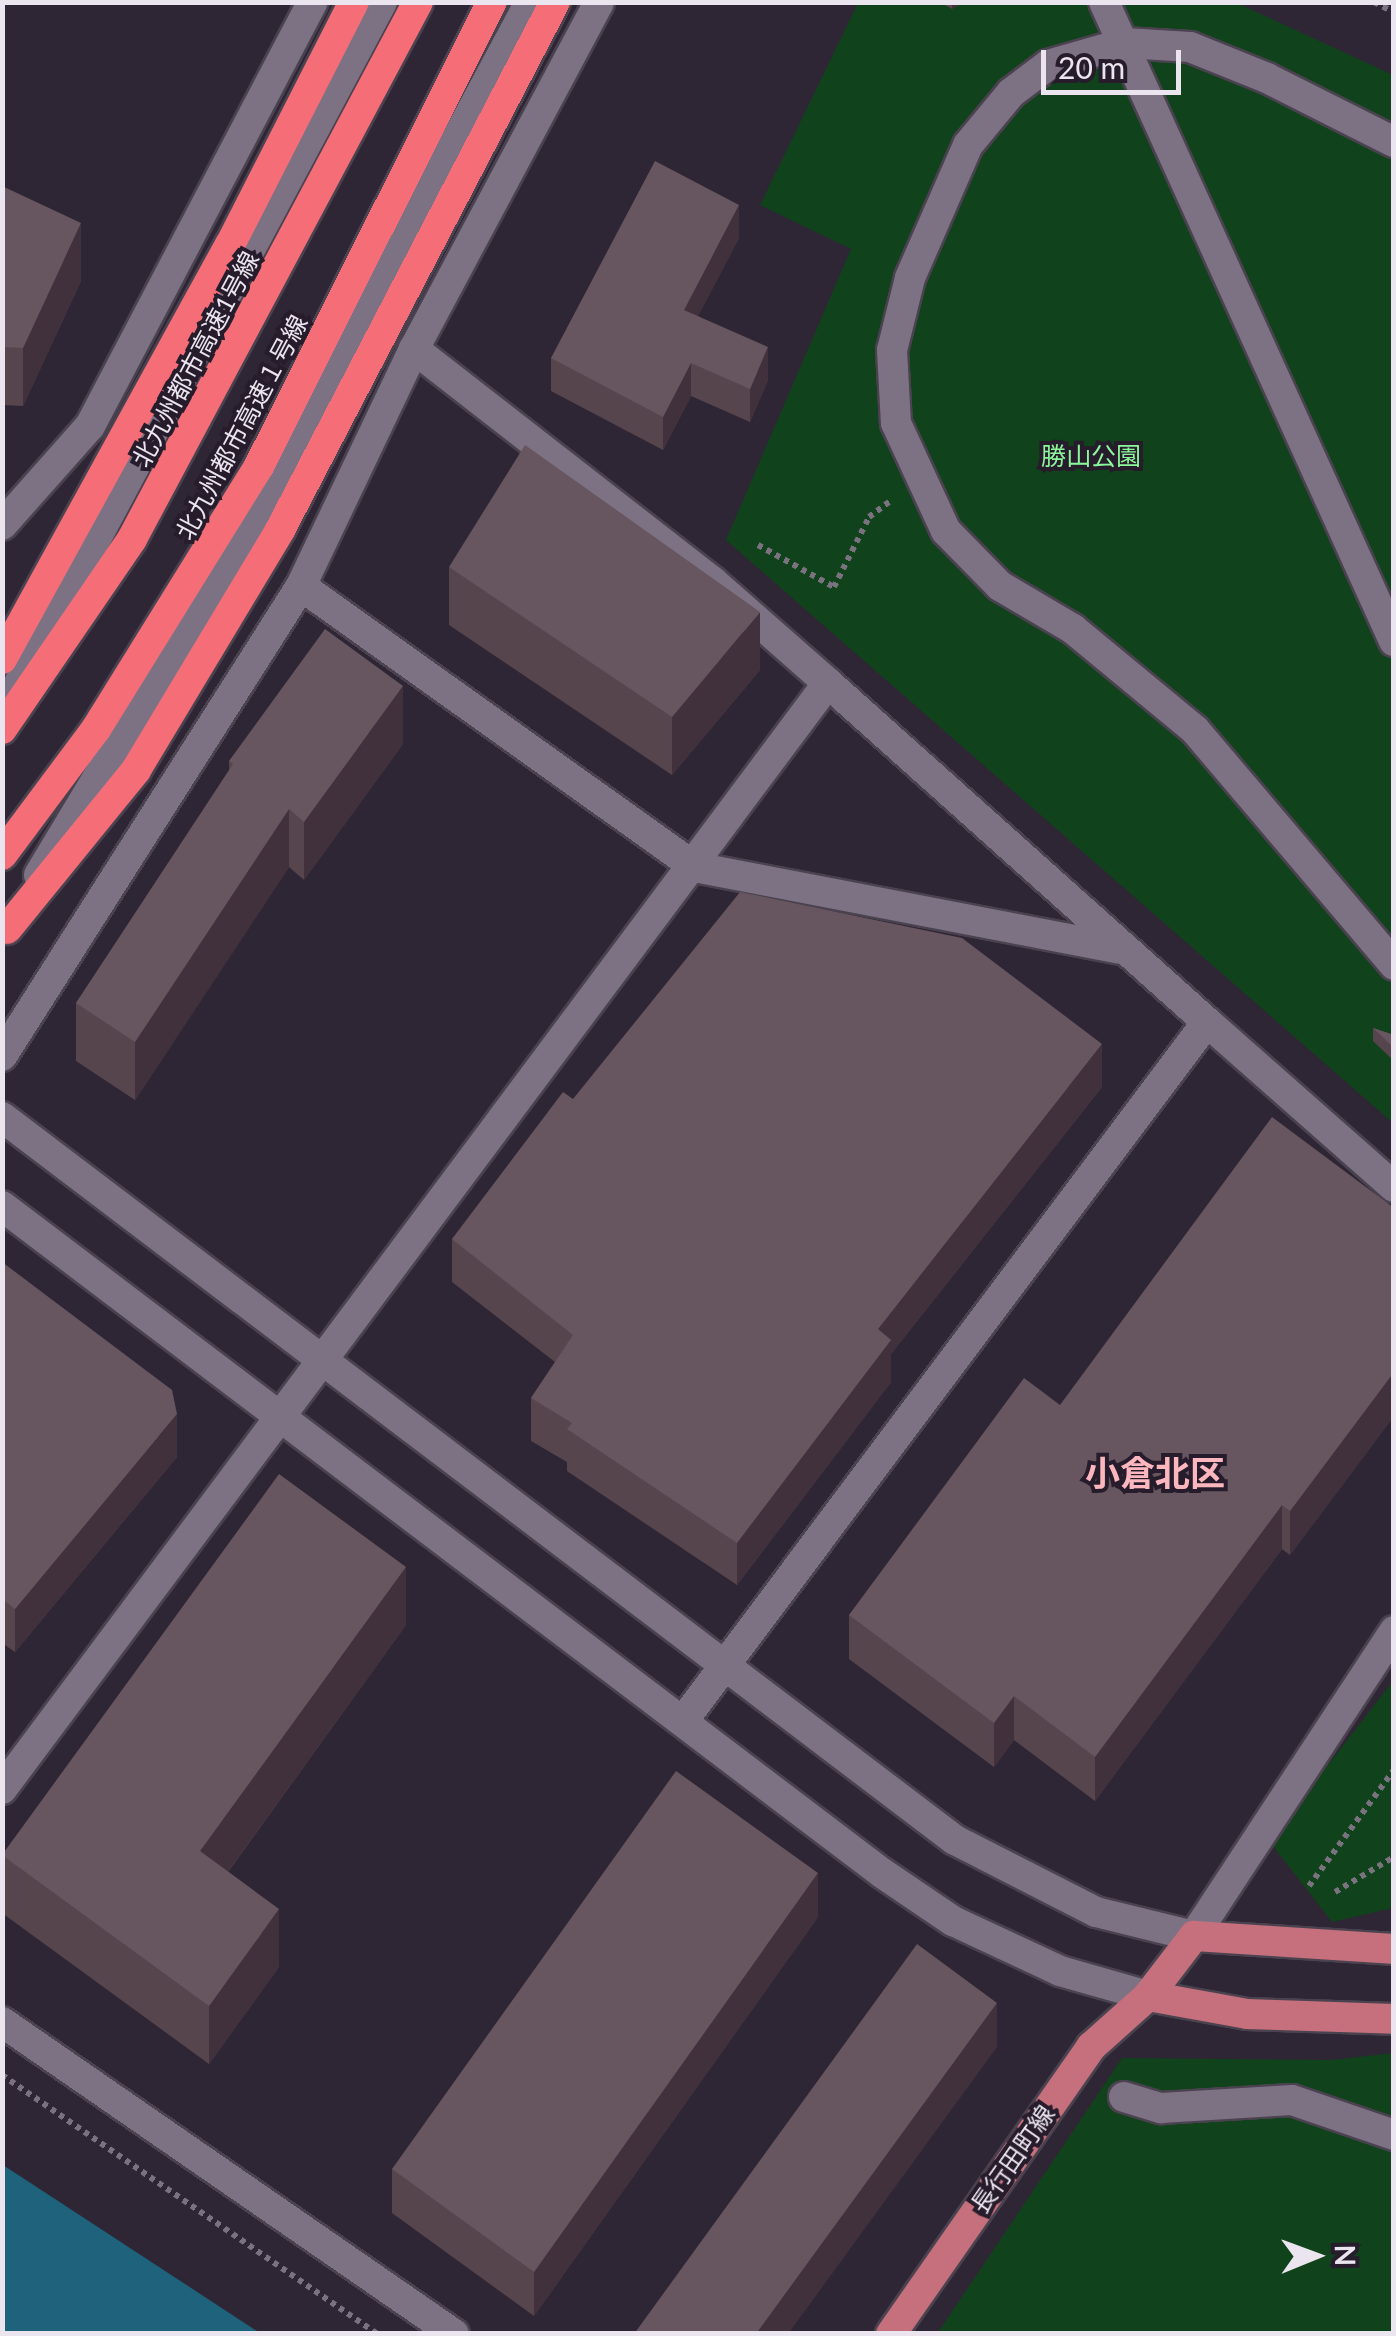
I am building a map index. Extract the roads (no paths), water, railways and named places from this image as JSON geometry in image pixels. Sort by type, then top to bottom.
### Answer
[{"type":"highway","points":[[4,656],[212,278],[354,2]]},
{"type":"highway","name":"北九州都市高速1号線","points":[[2,729],[132,538],[418,2]]},
{"type":"highway","name":"北九州都市高速１号線","points":[[2,855],[107,713],[259,466],[492,2]]},
{"type":"highway","points":[[5,932],[136,770],[280,530],[555,2]]},
{"type":"main road","points":[[1194,1936],[1394,1949]]},
{"type":"main road","name":"長行田町線","points":[[891,2334],[1091,2047],[1148,1996],[1194,1936]]},
{"type":"main road","points":[[1148,1996],[1246,2014],[1394,2019]]},
{"type":"street","points":[[6,512],[90,426],[313,2]]},
{"type":"street","points":[[2,714],[382,2]]},
{"type":"street","points":[[5,932],[247,530],[530,2]]},
{"type":"street","points":[[2,1056],[301,586],[414,349],[599,2]]},
{"type":"street","points":[[1104,2],[1394,641]]},
{"type":"street","points":[[1394,142],[1268,78],[1190,48],[1125,44],[1048,65],[1010,93],[968,145],[910,278],[892,350],[896,423],[946,532],[1000,586],[1087,639],[1195,730],[1394,964]]},
{"type":"street","points":[[414,349],[714,582],[1122,950],[1394,1187]]},
{"type":"street","points":[[301,586],[694,867],[1122,950]]},
{"type":"street","points":[[2,1789],[286,1418],[828,683]]},
{"type":"street","points":[[683,1720],[1207,1022]]},
{"type":"street","points":[[2,1117],[955,1840],[1016,1875],[1096,1912],[1194,1936],[1394,1631]]},
{"type":"street","points":[[2,1206],[953,1922],[1060,1971],[1148,1996]]},
{"type":"street","points":[[2,2022],[454,2334]]},
{"type":"street","points":[[1124,2097],[1161,2108],[1292,2100],[1394,2135]]},
{"type":"water","points":[[3,2165],[260,2333],[3,2333]]},
{"type":"district","name":"小倉北区","points":[[1155,1472]]},
{"type":"park label","name":"勝山公園","points":[[1091,455]]}]
